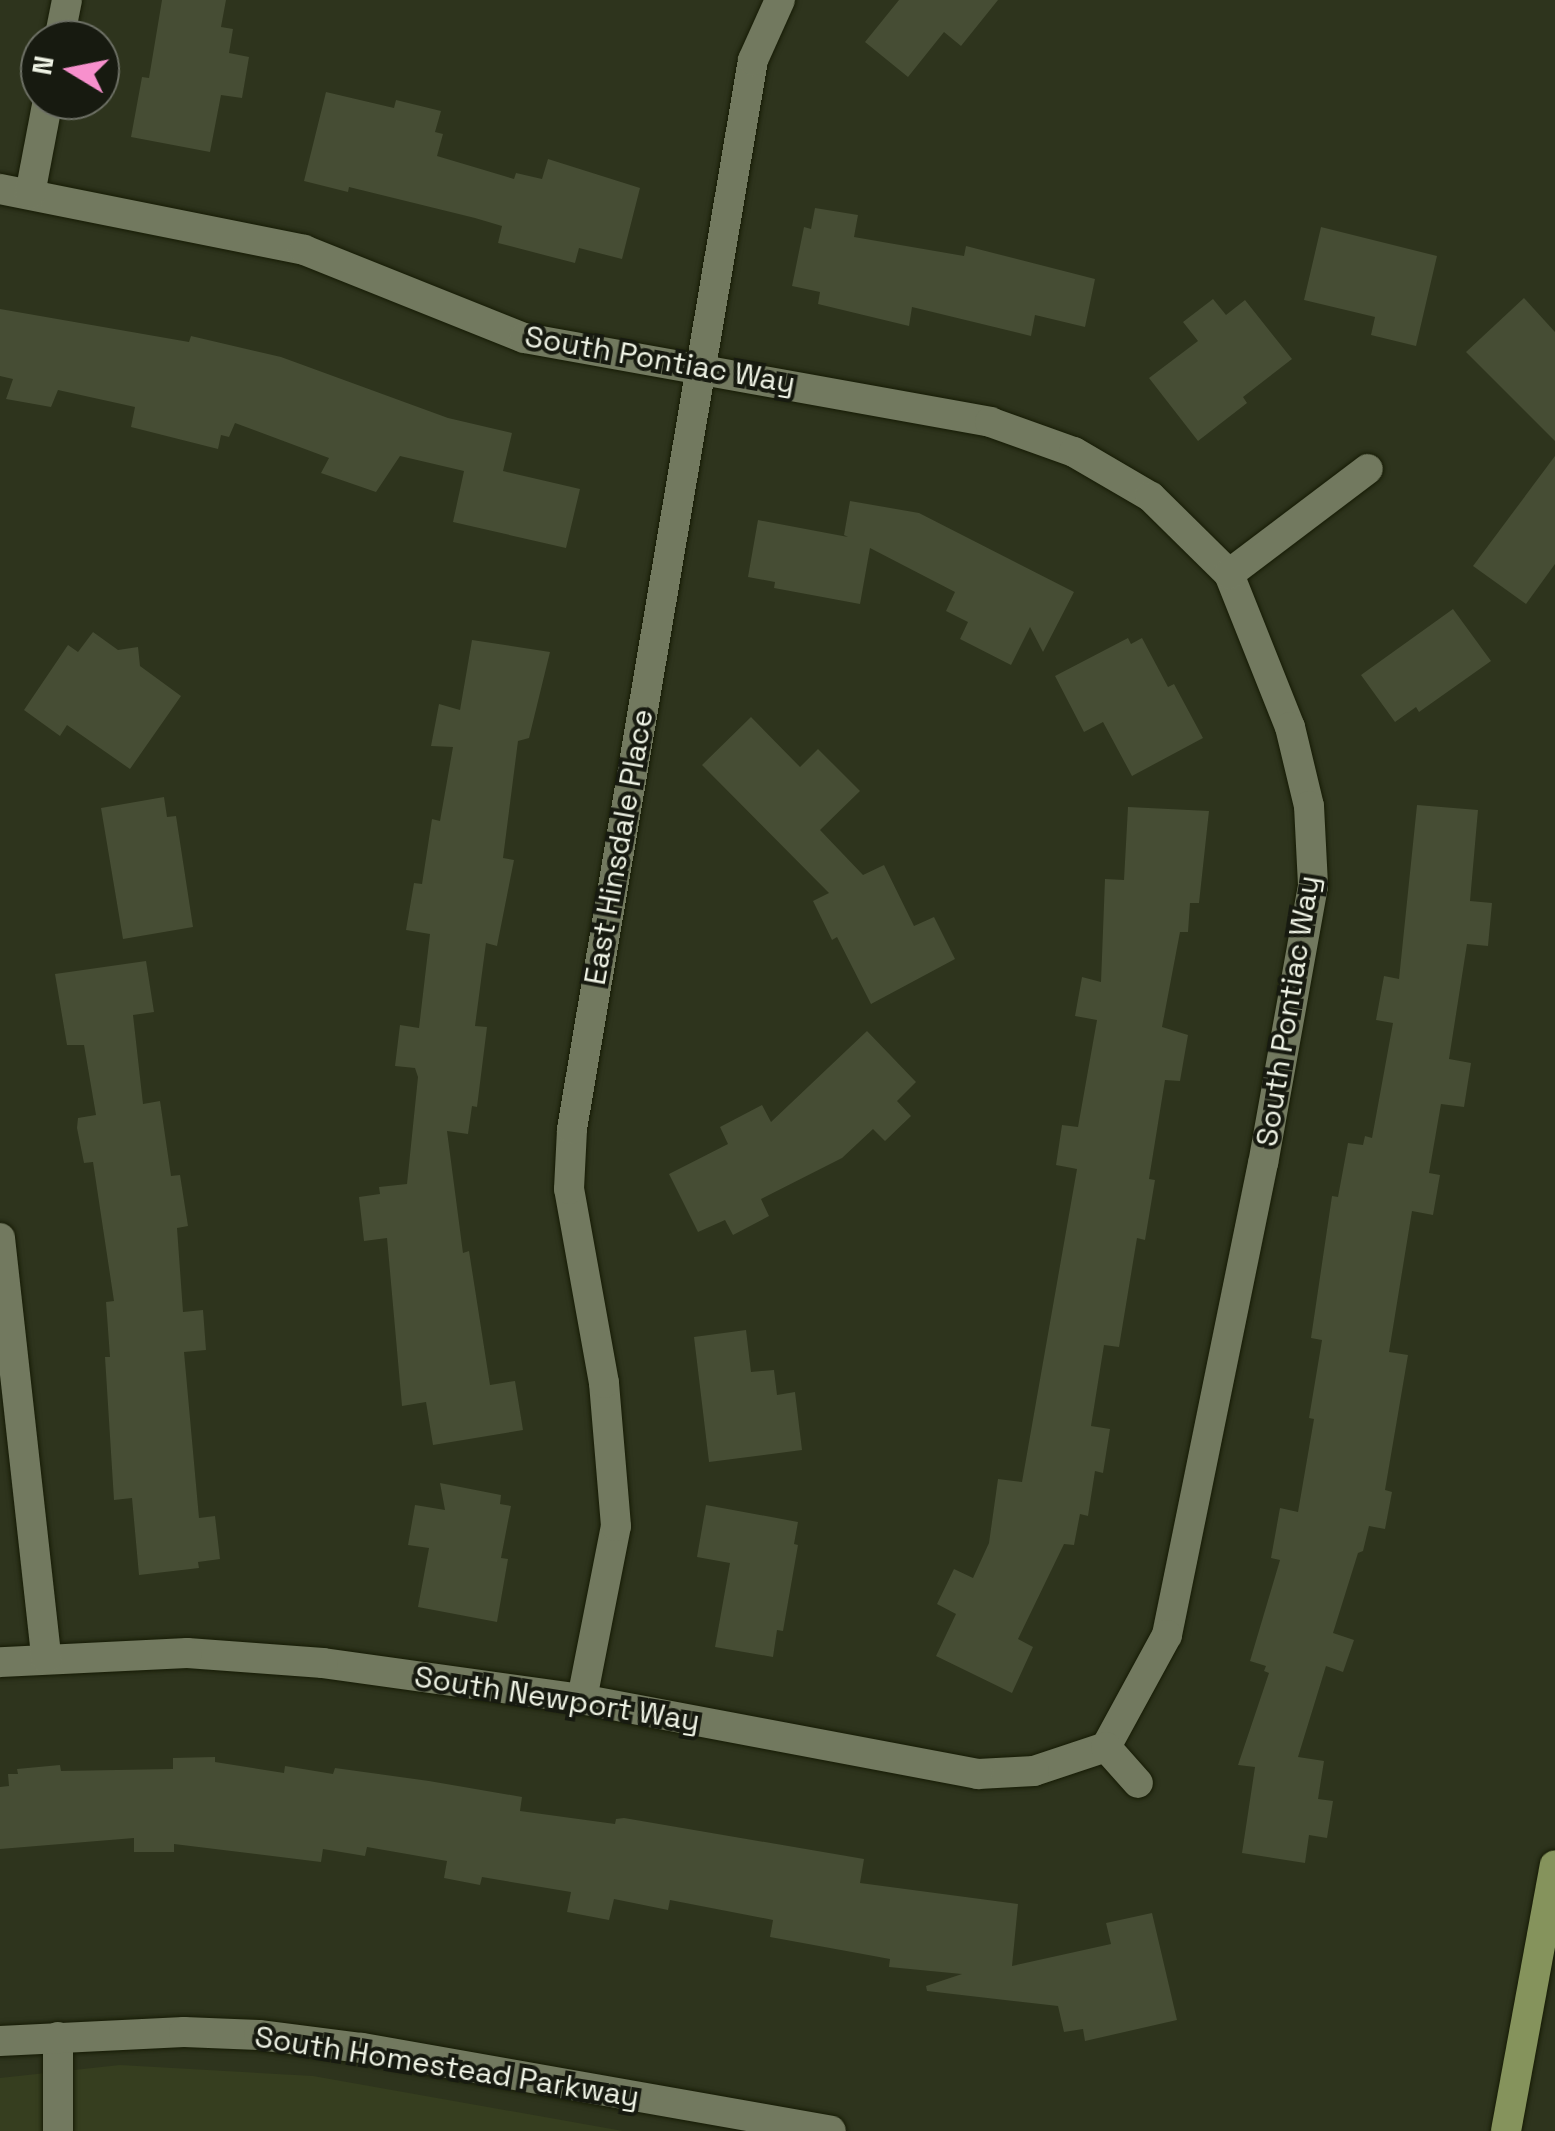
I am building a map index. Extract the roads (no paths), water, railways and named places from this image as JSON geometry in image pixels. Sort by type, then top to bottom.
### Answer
[{"type":"main road","points":[[1506,2131],[1555,1865]]},
{"type":"street","name":"East Hinsdale Place","points":[[582,1699],[616,1526],[604,1383],[569,1188],[572,1128],[754,60],[780,0]]},
{"type":"street","points":[[15,192],[41,120]]},
{"type":"street","name":"South Pontiac Way","points":[[15,192],[304,250],[524,338],[990,422],[1074,452],[1151,497],[1228,574],[1290,728],[1309,806],[1314,886],[1263,1163],[1167,1635],[1106,1747]]},
{"type":"street","points":[[1228,574],[1368,469]]},
{"type":"street","points":[[0,1238],[46,1658]]},
{"type":"street","name":"South Newport Way","points":[[0,1662],[187,1653],[324,1663],[582,1699],[978,1774],[1034,1771],[1106,1747]]},
{"type":"street","points":[[1106,1747],[1138,1782]]},
{"type":"street","name":"South Homestead Parkway","points":[[0,2040],[184,2032],[276,2038],[362,2048],[831,2131]]},
{"type":"street","points":[[58,2037],[58,2131]]}]
